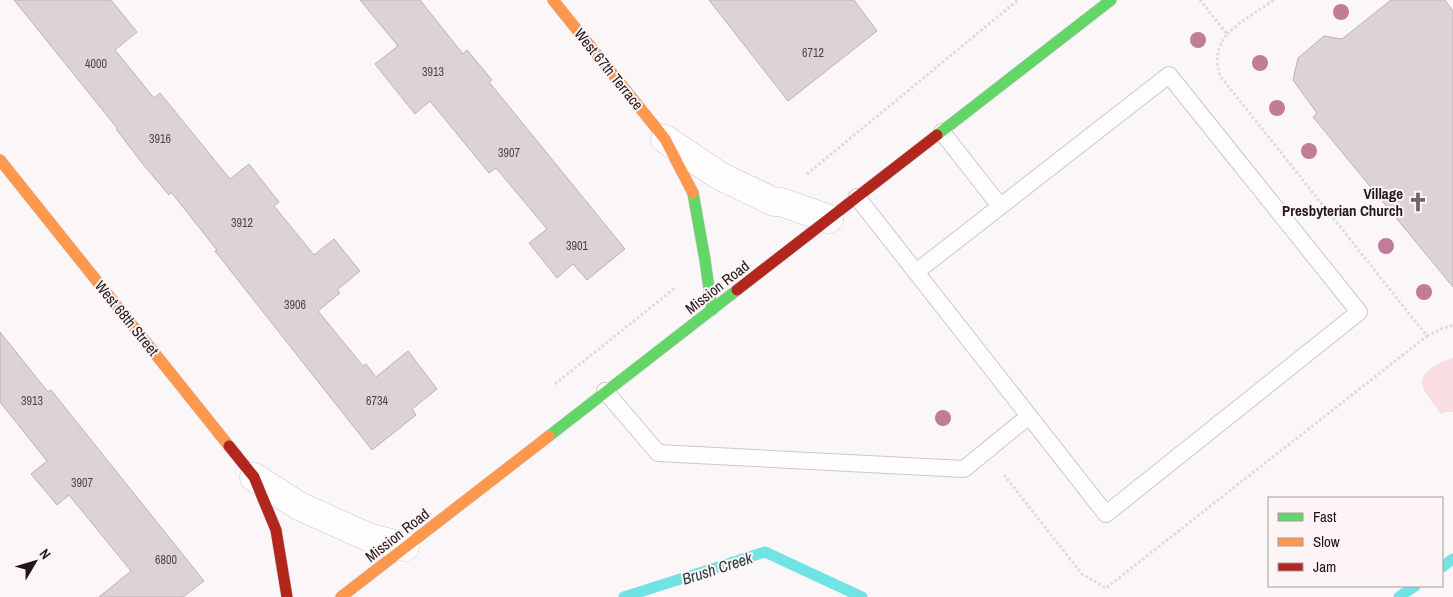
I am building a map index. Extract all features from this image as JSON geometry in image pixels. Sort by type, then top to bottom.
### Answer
[{"type":"main road","name":"West 67th Terrace","points":[[553,0],[665,139],[693,192],[712,310]]},
{"type":"main road","name":"Mission Road","points":[[341,597],[1112,0]]},
{"type":"main road","name":"West 68th Street","points":[[0,160],[254,477],[276,530],[287,597]]},
{"type":"street","name":"West 67th Terrace","points":[[665,139],[718,175],[774,202],[780,202],[829,219]]},
{"type":"street","name":"West 68th Street","points":[[254,477],[299,506],[368,537],[405,547]]},
{"type":"lane","points":[[857,197],[1106,514],[1359,312],[1169,75],[916,272]]},
{"type":"lane","points":[[942,132],[1000,206]]},
{"type":"lane","points":[[605,391],[658,453],[964,469],[1029,416]]},
{"type":"path","points":[[805,176],[1018,0]]},
{"type":"path","points":[[1200,0],[1227,34]]},
{"type":"path","points":[[1274,0],[1241,22],[1227,34],[1220,44],[1217,55],[1220,76],[1427,336]]},
{"type":"path","points":[[985,451],[1082,574],[1106,588],[1427,336],[1453,325]]},
{"type":"shaded area","points":[[1453,358],[1453,412],[1441,414],[1425,392],[1422,379],[1428,370]]},
{"type":"building","points":[[14,0],[111,0],[137,32],[115,50],[154,98],[160,93],[230,179],[249,164],[279,202],[274,206],[314,255],[334,239],[360,271],[337,290],[340,293],[318,311],[363,366],[366,364],[376,377],[408,351],[437,389],[412,409],[416,415],[372,450],[215,251],[217,250],[171,192],[169,195],[142,163],[117,128]]},
{"type":"building","points":[[360,0],[420,0],[463,54],[467,50],[492,80],[489,82],[625,249],[587,280],[573,264],[557,278],[529,243],[547,229],[496,168],[489,173],[430,101],[415,114],[375,64],[398,46]]},
{"type":"building","points":[[709,0],[854,0],[877,31],[788,101]]},
{"type":"building","name":"Village Presbyterian Church","points":[[1391,0],[1445,0],[1453,11],[1453,287],[1313,117],[1317,113],[1293,80],[1298,58],[1324,36],[1342,39]]},
{"type":"building","points":[[0,332],[48,392],[51,390],[204,581],[183,597],[99,597],[131,571],[69,495],[57,505],[31,474],[47,461],[0,402]]},
{"type":"waterway","name":"Brush Creek","points":[[624,597],[765,552],[862,597]]},
{"type":"waterway","name":"Brush Creek","points":[[1443,566],[1453,559]]},
{"type":"waterway","name":"Brush Creek","points":[[1399,597],[1414,587]]},
{"type":"traffic: fast","points":[[937,135],[1111,0]]},
{"type":"traffic: fast","points":[[693,193],[712,310]]},
{"type":"traffic: fast","points":[[549,436],[737,290]]},
{"type":"traffic: slow","points":[[553,0],[665,139],[693,193]]},
{"type":"traffic: slow","points":[[0,160],[229,446]]},
{"type":"traffic: slow","points":[[341,597],[549,436]]},
{"type":"traffic: jam","points":[[737,290],[937,135]]},
{"type":"traffic: jam","points":[[229,446],[254,477],[276,530],[287,597]]},
{"type":"place","name":"Village Presbyterian Church","points":[[1418,202]]}]
